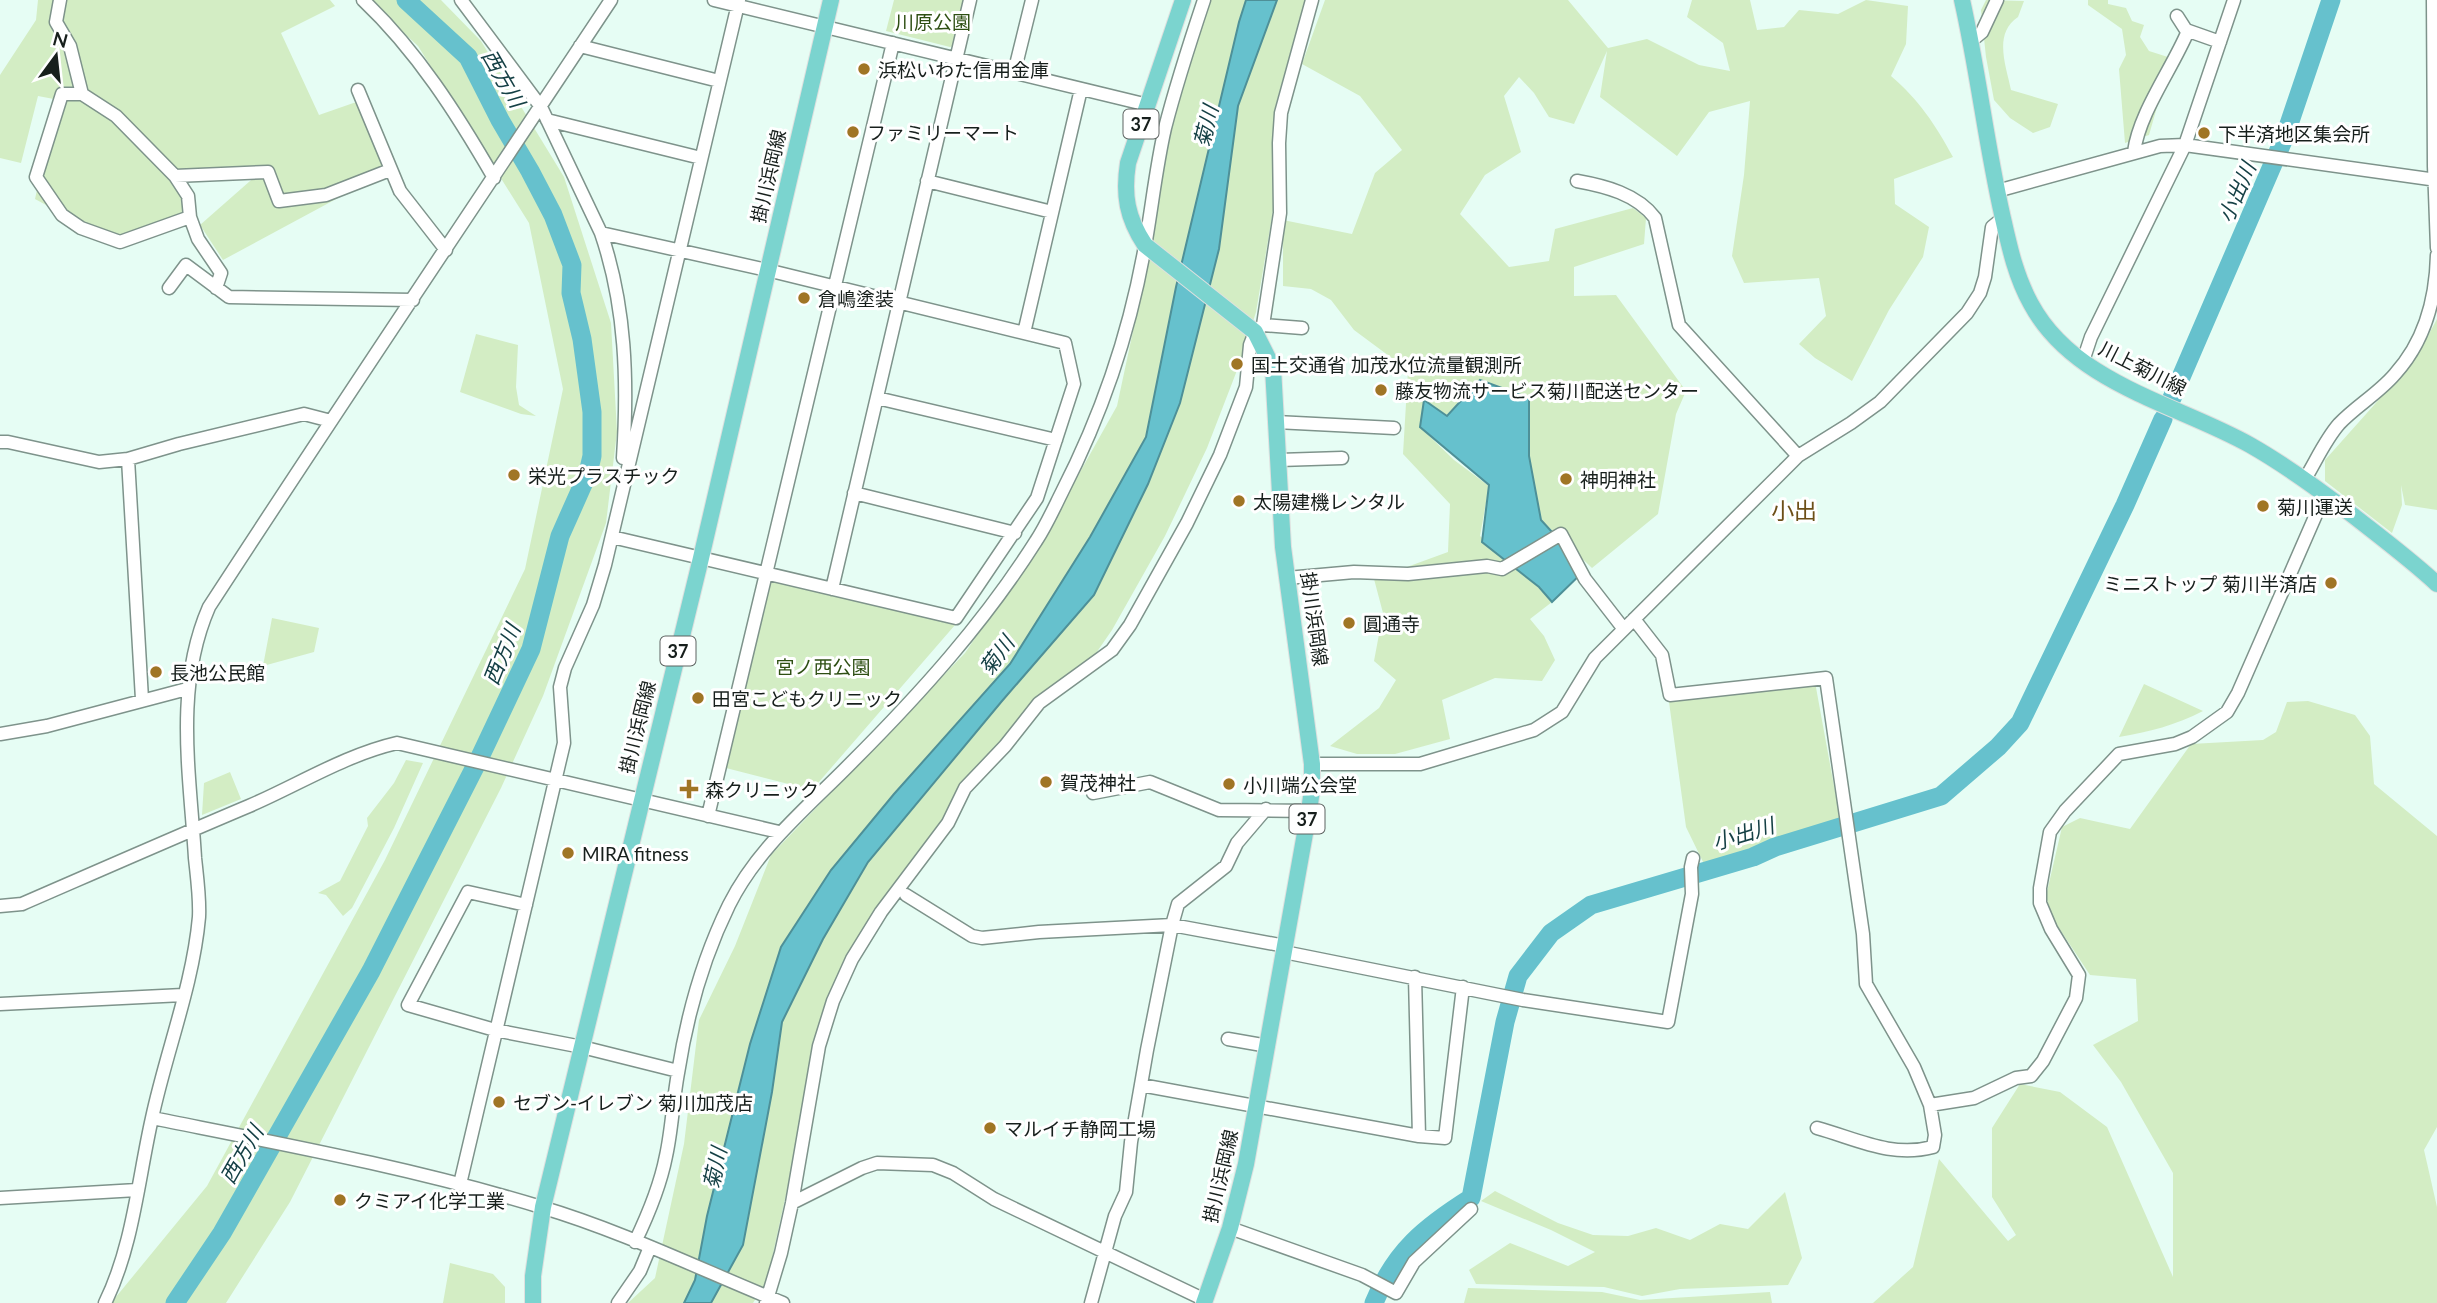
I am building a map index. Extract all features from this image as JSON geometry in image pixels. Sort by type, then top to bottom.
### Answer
[{"type":"main road","name":"掛川浜岡線","points":[[533,1303],[533,1276],[543,1207],[701,558],[831,0]]},
{"type":"main road","name":"掛川浜岡線","points":[[1183,0],[1128,163],[1125,186],[1127,204],[1133,222],[1147,246],[1257,329],[1272,368],[1283,547],[1312,764],[1312,790],[1258,1106],[1230,1228],[1205,1301]]},
{"type":"main road","name":"川上菊川線","points":[[1962,0],[1997,191],[2016,272],[2032,306],[2054,335],[2083,361],[2114,381],[2250,445],[2305,479],[2413,561],[2437,584]]},
{"type":"street","points":[[60,0],[56,22],[70,46],[82,94]]},
{"type":"street","points":[[363,0],[438,87],[496,175]]},
{"type":"street","points":[[461,0],[541,114],[601,233],[612,265],[625,360],[626,410],[620,496]]},
{"type":"street","points":[[105,1303],[116,1281],[199,915],[188,751],[187,689],[194,647],[209,607],[496,175],[541,114],[580,46],[611,0]]},
{"type":"street","points":[[714,0],[738,3],[1148,104]]},
{"type":"street","points":[[832,589],[970,0]]},
{"type":"street","points":[[1014,73],[1032,0]]},
{"type":"street","points":[[635,1242],[650,1210],[666,1156],[691,1005],[717,933],[751,867],[779,832],[851,763],[947,662],[1007,586],[1039,537],[1076,465],[1098,413],[1125,335],[1147,246],[1165,130],[1204,0]]},
{"type":"street","points":[[767,1299],[792,1203],[819,1046],[833,1001],[852,959],[881,912],[948,823],[965,788],[1005,746],[1039,704],[1112,650],[1130,625],[1188,523],[1220,455],[1246,387],[1248,358],[1257,329],[1280,213],[1281,113],[1312,0]]},
{"type":"street","points":[[1971,40],[1982,32],[1997,0]]},
{"type":"street","points":[[2083,361],[2091,337],[2185,145],[2234,0]]},
{"type":"street","points":[[2433,0],[2437,248]]},
{"type":"street","points":[[460,1184],[564,743],[560,687],[565,668],[593,604],[612,537],[738,3]]},
{"type":"street","points":[[2177,16],[2188,31],[2220,42]]},
{"type":"street","points":[[2134,152],[2136,136],[2188,31]]},
{"type":"street","points":[[708,816],[893,43]]},
{"type":"street","points":[[580,46],[719,81]]},
{"type":"street","points":[[1024,333],[1081,89]]},
{"type":"street","points":[[358,90],[400,191],[446,250]]},
{"type":"street","points":[[190,217],[120,242],[81,228],[62,215],[36,177],[62,94],[82,94],[116,116],[175,176],[188,196],[190,217],[198,239],[221,273],[216,288]]},
{"type":"street","points":[[541,114],[701,158]]},
{"type":"street","points":[[1997,191],[2134,152],[2160,146],[2185,145],[2435,180]]},
{"type":"street","points":[[175,176],[268,172],[279,201],[326,195],[390,170]]},
{"type":"street","points":[[927,181],[1052,212]]},
{"type":"street","points":[[1577,181],[1606,186],[1648,208],[1655,218],[1678,325],[1798,456]]},
{"type":"street","points":[[1312,764],[1420,764],[1534,730],[1562,712],[1595,658],[1623,628],[1798,456],[1880,402],[1967,313],[1980,293],[1985,277],[1992,227],[2003,218]]},
{"type":"street","points":[[601,233],[835,286],[1065,343],[1074,384],[1037,498],[956,618],[612,537]]},
{"type":"street","points":[[2305,479],[2339,424],[2395,374],[2410,354],[2424,329],[2433,304],[2437,255]]},
{"type":"street","points":[[169,288],[186,265],[229,298],[413,300]]},
{"type":"street","points":[[1257,329],[1302,328]]},
{"type":"street","points":[[877,398],[1056,440]]},
{"type":"street","points":[[0,442],[99,463],[128,459],[304,414],[331,421]]},
{"type":"street","points":[[1276,422],[1394,428]]},
{"type":"street","points":[[1279,460],[1342,457]]},
{"type":"street","points":[[128,459],[142,699]]},
{"type":"street","points":[[854,494],[1014,533]]},
{"type":"street","points":[[1930,1105],[1974,1098],[2016,1078],[2031,1076],[2043,1061],[2076,998],[2079,975],[2051,929],[2040,904],[2040,888],[2050,832],[2065,811],[2119,754],[2175,744],[2192,737],[2227,712],[2238,693],[2325,494]]},
{"type":"street","points":[[1287,578],[1354,572],[1408,574],[1487,566],[1502,569],[1561,534],[1585,579],[1623,628]]},
{"type":"street","points":[[1634,619],[1662,654],[1670,695],[1826,678],[1863,934],[1866,984],[1914,1067],[1930,1105],[1935,1135],[1933,1147],[1883,1150],[1817,1128]]},
{"type":"street","points":[[0,734],[47,726],[187,689]]},
{"type":"street","points":[[0,906],[22,904],[193,828],[397,743],[779,832]]},
{"type":"street","points":[[1093,793],[1150,782],[1219,810],[1308,811]]},
{"type":"street","points":[[1091,1303],[1115,1216],[1126,1192],[1141,1085],[1178,904],[1226,866],[1237,843],[1266,809]]},
{"type":"street","points":[[906,895],[972,936],[982,938],[1172,925],[1523,1000],[1668,1022],[1693,889],[1692,862]]},
{"type":"street","points":[[526,905],[468,891],[408,1005],[495,1031],[582,1047],[678,1071]]},
{"type":"street","points":[[1415,977],[1419,1136]]},
{"type":"street","points":[[1141,1085],[1419,1136],[1446,1138],[1463,987]]},
{"type":"street","points":[[0,1004],[183,995]]},
{"type":"street","points":[[1228,1039],[1268,1046]]},
{"type":"street","points":[[152,1118],[460,1184],[543,1207],[654,1249],[767,1299],[783,1303]]},
{"type":"street","points":[[792,1203],[877,1163],[933,1165],[953,1173],[994,1199],[1205,1301]]},
{"type":"street","points":[[0,1198],[137,1191]]},
{"type":"street","points":[[1230,1228],[1362,1275],[1396,1293],[1414,1262],[1471,1209]]},
{"type":"street","points":[[618,1303],[654,1249]]},
{"type":"green space","points":[[38,0],[330,0],[335,6],[281,33],[319,115],[362,100],[390,170],[223,260],[200,225],[259,173],[175,176],[190,217],[125,241],[103,236],[35,199],[59,100],[38,96],[21,163],[0,158],[0,75],[36,20]]},
{"type":"green space","points":[[368,0],[441,0],[481,41],[564,177],[611,323],[617,432],[606,523],[543,696],[501,788],[290,1202],[226,1303],[111,1303],[207,1186],[385,860],[525,569],[563,389],[529,223],[418,46]]},
{"type":"green space","name":"川原公園","points":[[894,0],[965,0],[956,45],[950,47],[886,31]]},
{"type":"green space","points":[[1211,0],[1305,0],[1274,111],[1275,199],[1256,312],[1241,360],[1207,448],[1165,536],[1112,630],[1092,659],[1036,700],[959,790],[947,817],[864,928],[836,978],[810,1059],[794,1158],[767,1281],[753,1303],[628,1303],[655,1278],[684,1144],[699,1020],[735,946],[771,855],[965,653],[1046,533],[1117,406],[1148,261],[1161,168],[1189,62]]},
{"type":"green space","points":[[1325,0],[1568,0],[1608,48],[1647,39],[1699,65],[1730,71],[1723,43],[1687,17],[1692,0],[1750,0],[1757,30],[1784,27],[1799,10],[1838,14],[1866,0],[1908,6],[1906,44],[1891,76],[1926,113],[1953,157],[1894,179],[1895,204],[1929,227],[1923,257],[1889,310],[1852,381],[1815,358],[1799,344],[1826,316],[1819,278],[1744,283],[1732,256],[1744,175],[1750,101],[1709,112],[1677,156],[1600,97],[1607,51],[1574,124],[1549,117],[1534,93],[1519,77],[1504,96],[1521,152],[1485,175],[1460,214],[1509,267],[1549,261],[1555,229],[1633,208],[1646,218],[1644,244],[1574,267],[1574,296],[1616,295],[1686,391],[1676,414],[1658,514],[1592,568],[1541,520],[1529,456],[1529,398],[1447,416],[1424,401],[1420,427],[1454,460],[1489,486],[1480,536],[1539,587],[1552,602],[1530,619],[1544,636],[1555,660],[1542,681],[1495,678],[1442,700],[1450,739],[1395,754],[1357,754],[1330,746],[1379,708],[1396,680],[1374,661],[1383,613],[1374,579],[1448,552],[1450,504],[1403,454],[1408,370],[1354,330],[1331,300],[1311,289],[1283,286],[1283,220],[1352,234],[1375,173],[1402,150],[1360,96],[1302,64]]},
{"type":"green space","points":[[1986,0],[2024,1],[2018,17],[2010,24],[2003,41],[2006,70],[2011,90],[2058,104],[2050,127],[2033,133],[2010,118],[1994,100],[1981,10]]},
{"type":"green space","points":[[2088,0],[2108,0],[2108,4],[2126,8],[2132,21],[2144,25],[2140,37],[2149,51],[2171,58],[2149,135],[2125,143],[2119,69],[2126,55],[2122,29],[2088,5]]},
{"type":"green space","points":[[2437,319],[2437,510],[2405,505],[2401,485],[2402,505],[2392,533],[2325,481],[2325,460],[2416,358]]},
{"type":"green space","points":[[476,334],[518,345],[516,387],[519,405],[536,416],[521,414],[460,392]]},
{"type":"green space","name":"宮ノ西公園","points":[[774,580],[955,625],[812,790],[726,768],[769,584]]},
{"type":"green space","points":[[272,618],[319,628],[314,652],[263,666]]},
{"type":"green space","points":[[1815,682],[1840,819],[1704,864],[1686,827],[1669,702]]},
{"type":"green space","points":[[2144,684],[2203,711],[2162,727],[2119,737]]},
{"type":"green space","points":[[2308,701],[2355,715],[2370,736],[2374,784],[2437,836],[2437,1127],[2424,1150],[2437,1207],[2437,1303],[1873,1303],[1913,1267],[1939,1159],[2008,1241],[2016,1235],[1992,1197],[1992,1128],[2020,1084],[2060,1092],[2107,1127],[2173,1277],[2173,1173],[2121,1082],[2093,1045],[2138,1021],[2136,979],[2090,975],[2051,916],[2046,896],[2062,827],[2080,818],[2130,829],[2191,744],[2263,740],[2276,732],[2287,702]]},
{"type":"green space","points":[[406,760],[423,763],[394,828],[352,908],[343,916],[326,895],[318,893],[340,881],[368,826],[367,818],[394,783]]},
{"type":"green space","points":[[230,772],[241,799],[202,815],[204,783]]},
{"type":"green space","points":[[1495,1191],[1558,1223],[1593,1235],[1628,1236],[1656,1228],[1690,1240],[1720,1224],[1748,1229],[1785,1192],[1802,1258],[1788,1285],[1680,1289],[1642,1296],[1604,1287],[1476,1284],[1469,1270],[1510,1243],[1568,1266],[1595,1252],[1551,1230],[1481,1201]]},
{"type":"green space","points":[[450,1263],[493,1274],[505,1287],[505,1303],[443,1303]]},
{"type":"green space","points":[[1468,1288],[1602,1292],[1640,1300],[1770,1292],[1772,1303],[1464,1303]]},
{"type":"water","points":[[1246,0],[1277,0],[1238,106],[1219,249],[1180,403],[1148,484],[1094,595],[868,862],[823,939],[782,1022],[772,1092],[743,1245],[711,1303],[684,1303],[695,1280],[707,1216],[750,1044],[781,947],[831,870],[894,794],[1010,664],[1090,537],[1146,437],[1176,287]]},
{"type":"water","points":[[1480,380],[1529,398],[1529,456],[1541,520],[1586,569],[1552,602],[1539,587],[1482,542],[1489,485],[1420,427],[1424,400],[1447,416]]},
{"type":"waterway","name":"西方川","points":[[175,1303],[222,1233],[371,971],[480,757],[531,649],[560,536],[588,473],[592,456],[592,412],[582,339],[571,293],[572,265],[553,215],[468,57],[406,0]]},
{"type":"waterway","name":"小出川","points":[[2172,398],[2285,136],[2331,0]]},
{"type":"waterway","name":"小出川","points":[[1374,1303],[1392,1269],[1413,1242],[1439,1219],[1471,1198],[1505,1022],[1518,976],[1551,933],[1591,905],[1753,857],[1775,847],[1941,796],[1998,747],[2020,723],[2125,505],[2163,419]]},
{"type":"place","name":"浜松いわた信用金庫","points":[[864,69]]},
{"type":"place","name":"ファミリーマート","points":[[853,132]]},
{"type":"place","name":"下半済地区集会所","points":[[2204,133]]},
{"type":"place","name":"倉嶋塗装","points":[[804,298]]},
{"type":"place","name":"国土交通省 加茂水位流量観測所","points":[[1237,364]]},
{"type":"place","name":"藤友物流サービス菊川配送センター","points":[[1381,390]]},
{"type":"place","name":"栄光プラスチック","points":[[514,475]]},
{"type":"place","name":"神明神社","points":[[1566,479]]},
{"type":"place","name":"太陽建機レンタル","points":[[1239,501]]},
{"type":"place","name":"菊川運送","points":[[2263,506]]},
{"type":"place","name":"ミニストップ 菊川半済店","points":[[2331,583]]},
{"type":"place","name":"圓通寺","points":[[1349,623]]},
{"type":"place","name":"長池公民館","points":[[156,672]]},
{"type":"place","name":"田宮こどもクリニック","points":[[698,698]]},
{"type":"place","name":"賀茂神社","points":[[1046,782]]},
{"type":"place","name":"小川端公会堂","points":[[1229,784]]},
{"type":"place","name":"森クリニック","points":[[689,789]]},
{"type":"place","name":"MIRA fitness","points":[[568,853]]},
{"type":"place","name":"セブン-イレブン 菊川加茂店","points":[[499,1102]]},
{"type":"place","name":"マルイチ静岡工場","points":[[990,1128]]},
{"type":"place","name":"クミアイ化学工業","points":[[340,1200]]},
{"type":"district","name":"小出","points":[[1794,510]]},
{"type":"water label","name":"菊川","points":[[1205,126]]},
{"type":"water label","name":"菊川","points":[[996,655]]},
{"type":"water label","name":"菊川","points":[[714,1168]]}]
